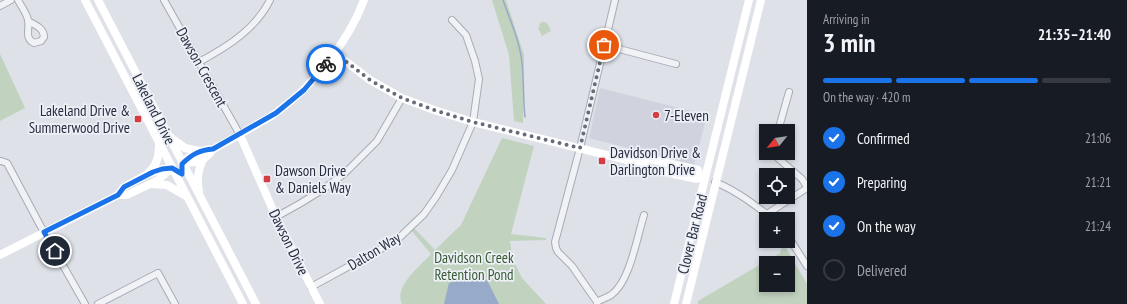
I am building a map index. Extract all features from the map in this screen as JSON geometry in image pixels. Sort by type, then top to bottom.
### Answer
[{"type":"main road","name":"Lakeland Drive","points":[[85,0],[243,304]]},
{"type":"main road","name":"Lakeland Drive","points":[[98,0],[256,304]]},
{"type":"main road","points":[[185,194],[182,164],[193,154],[199,151],[213,149],[240,135],[276,113],[304,90],[335,53],[351,30],[364,0]]},
{"type":"main road","name":"Clover Bar Road","points":[[674,304],[703,178],[749,0]]},
{"type":"main road","name":"Clover Bar Road","points":[[686,304],[761,0]]},
{"type":"main road","points":[[335,53],[370,80],[402,98],[434,110],[473,122],[638,164],[649,159],[698,170],[703,178],[715,182]]},
{"type":"main road","points":[[168,135],[185,148],[199,151]]},
{"type":"main road","points":[[118,195],[127,195],[158,180],[172,168],[173,157],[168,135]]},
{"type":"main road","name":"Dawson Drive","points":[[240,135],[276,216],[320,304]]},
{"type":"main road","points":[[159,142],[182,164],[197,162],[208,156],[213,149]]},
{"type":"main road","points":[[146,175],[156,165],[159,142]]},
{"type":"main road","points":[[201,200],[197,178],[203,159]]},
{"type":"main road","points":[[0,255],[118,195],[124,187],[146,175],[162,169],[172,168],[182,174],[194,187]]},
{"type":"main road","points":[[150,184],[168,185],[185,194]]},
{"type":"street","points":[[0,6],[12,0]]},
{"type":"street","points":[[18,0],[28,20]]},
{"type":"street","name":"Dawson Crescent","points":[[164,0],[240,135]]},
{"type":"street","points":[[199,62],[221,50],[251,27],[265,11],[270,0]]},
{"type":"street","points":[[615,0],[580,148],[556,239],[556,248],[558,252],[572,266],[597,303],[611,295],[623,280],[628,269],[644,215]]},
{"type":"street","name":"Dalton Way","points":[[311,287],[399,238],[424,214],[442,189],[473,122],[479,79],[475,61],[466,35],[452,20]]},
{"type":"street","points":[[604,45],[676,64]]},
{"type":"street","points":[[780,124],[789,92]]},
{"type":"street","points":[[276,216],[301,203],[345,173],[376,141],[402,98]]},
{"type":"street","points":[[770,212],[807,188],[802,179],[780,160]]},
{"type":"street","points":[[0,161],[7,163],[85,304]]},
{"type":"street","points":[[715,182],[725,186],[764,212]]},
{"type":"street","points":[[795,247],[807,266]]},
{"type":"street","points":[[98,304],[158,273],[175,304]]},
{"type":"shaded area","points":[[600,88],[707,115],[694,165],[589,138]]},
{"type":"green space","points":[[492,0],[506,0],[524,55],[523,123],[514,121],[509,55]]},
{"type":"green space","points":[[542,22],[547,23],[551,31],[542,36],[538,28],[540,27],[539,24]]},
{"type":"green space","points":[[0,54],[25,108],[0,121]]},
{"type":"green space","name":"Davidson Creek Retention Pond","points":[[502,138],[534,146],[511,234],[546,238],[546,240],[510,241],[513,260],[522,278],[546,304],[402,304],[400,297],[401,291],[409,277],[431,254],[411,230],[413,227],[435,250],[461,225]]},
{"type":"green space","points":[[782,248],[786,248],[791,256],[775,256],[780,253]]},
{"type":"green space","points":[[795,264],[807,284],[807,304],[698,304],[698,301],[759,265],[759,292],[795,292]]},
{"type":"water","points":[[467,278],[487,280],[499,304],[444,304],[449,283]]},
{"type":"waterway","points":[[503,0],[521,55],[525,117]]},
{"type":"way so far","points":[[326,64],[335,53],[370,80],[402,98],[473,122],[580,148],[604,45]]},
{"type":"place","name":"7-Eleven","points":[[656,115]]},
{"type":"place","name":"Lakeland Drive & Summerwood Drive","points":[[138,119]]},
{"type":"place","name":"Davidson Drive & Darlington Drive","points":[[602,161]]},
{"type":"place","name":"Dawson Drive & Daniels Way","points":[[267,179]]},
{"type":"route","points":[[55,251],[44,232],[118,195],[124,187],[153,172],[172,168],[182,174],[182,164],[193,154],[199,151],[213,149],[240,135],[276,113],[304,90],[326,64]]}]
